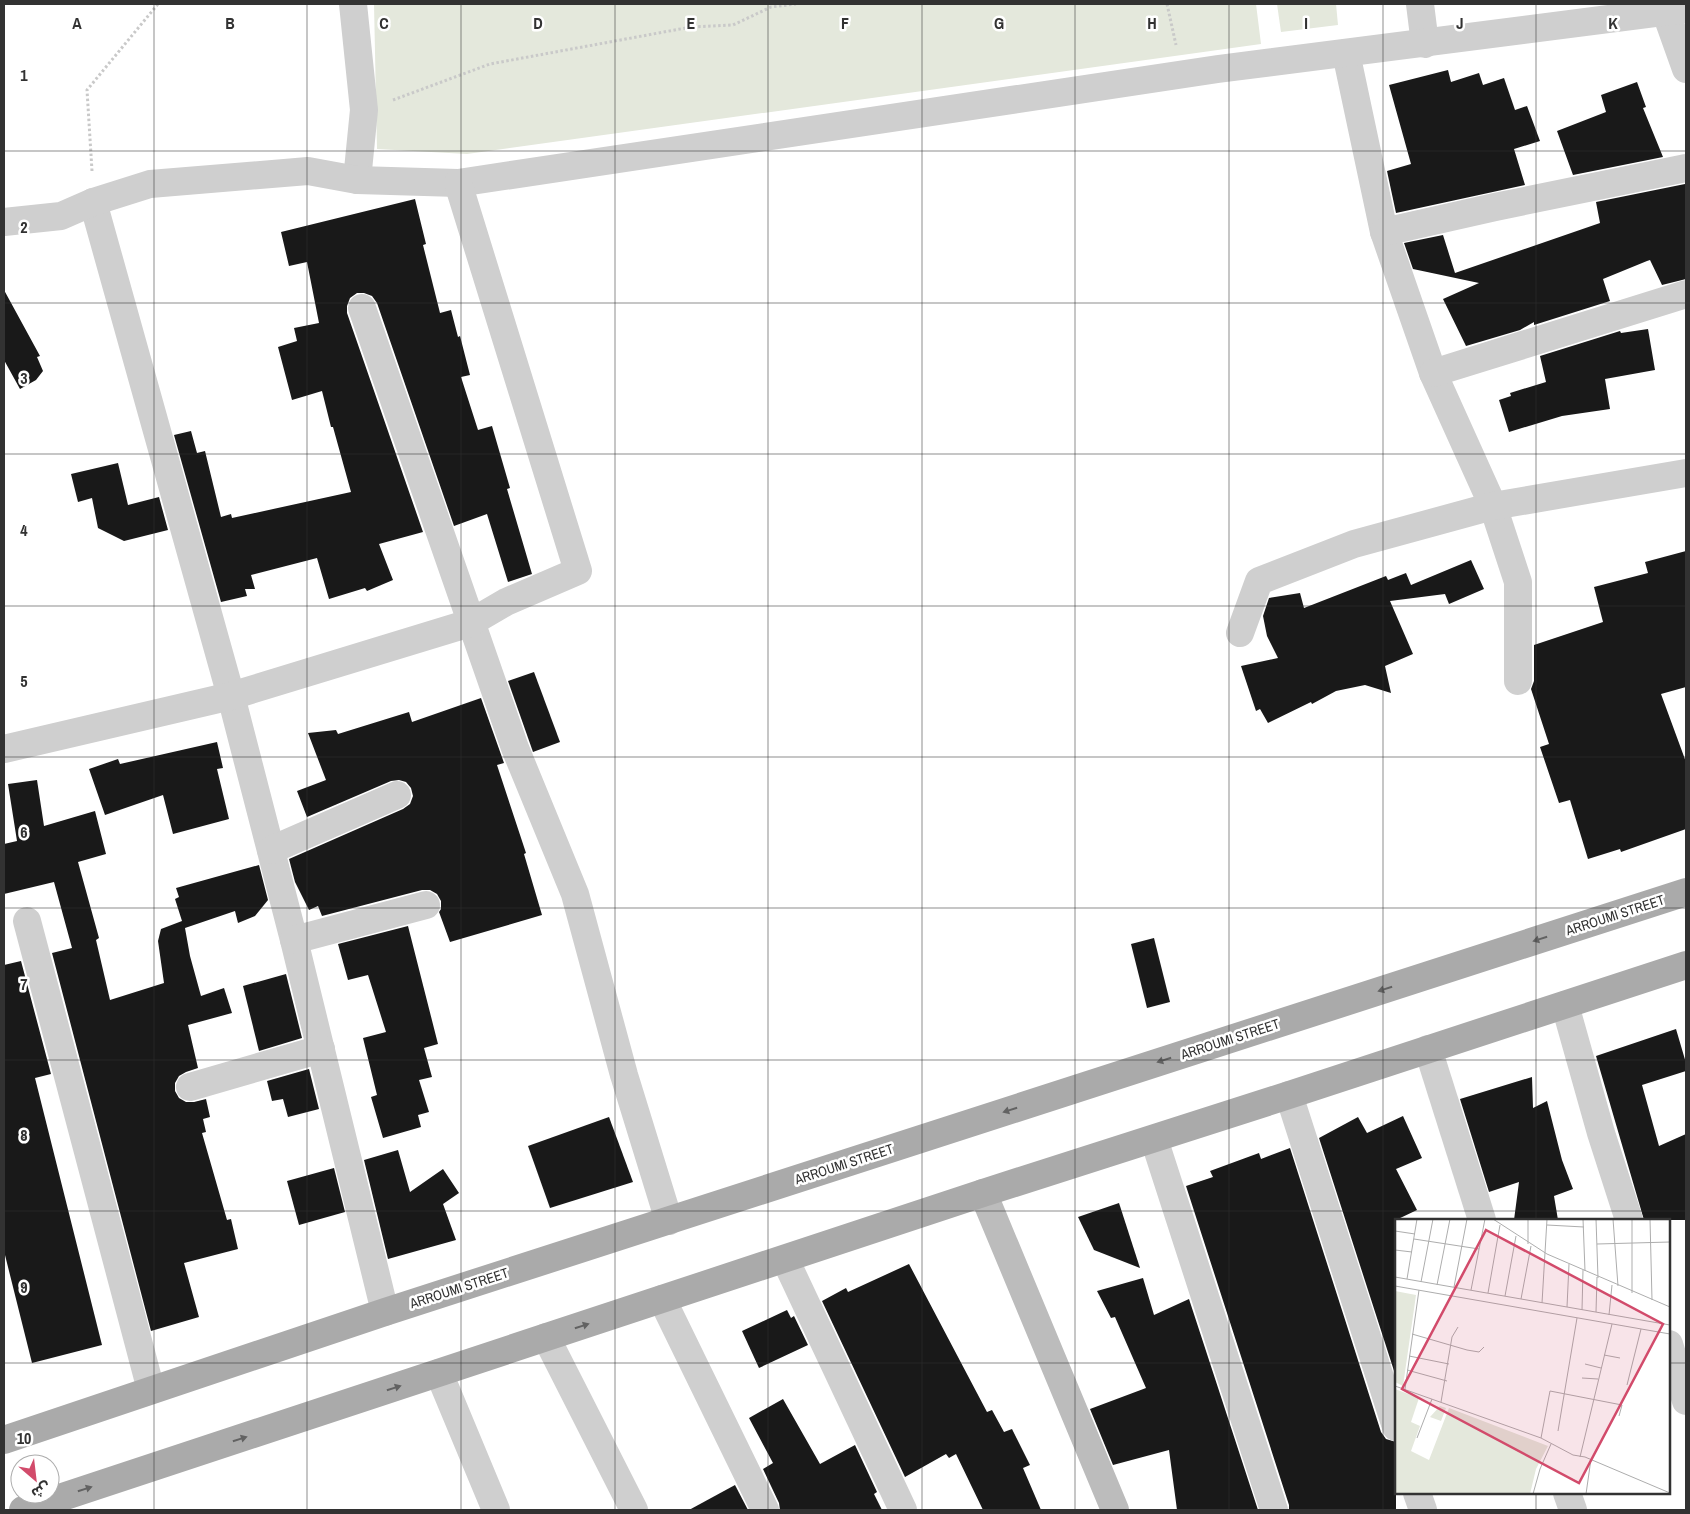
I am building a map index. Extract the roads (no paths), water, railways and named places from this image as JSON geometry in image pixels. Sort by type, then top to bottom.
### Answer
[{"type":"main road","name":"ARROUMI STREET","points":[[4,1440],[385,1312],[1686,892]]},
{"type":"main road","points":[[22,1510],[983,1193],[1686,965]]},
{"type":"main road","points":[[983,1193],[1115,1510]]},
{"type":"street","points":[[353,4],[364,110],[357,180]]},
{"type":"street","points":[[1420,4],[1425,44]]},
{"type":"street","points":[[4,220],[61,216],[93,202],[150,184],[308,171],[357,180],[458,183],[1184,74],[1676,11],[1686,69]]},
{"type":"street","points":[[1346,53],[1384,232],[1432,373],[1493,506],[1518,582],[1518,681]]},
{"type":"street","points":[[1384,232],[1686,168]]},
{"type":"street","points":[[4,749],[231,696],[470,623],[506,602],[578,571],[458,183]]},
{"type":"street","points":[[93,202],[231,696],[294,940],[385,1312]]},
{"type":"street","points":[[1432,373],[1686,294]]},
{"type":"street","points":[[362,308],[515,748],[575,894],[624,1075],[669,1220]]},
{"type":"street","points":[[1240,633],[1259,581],[1354,544],[1493,506],[1686,473]]},
{"type":"street","points":[[271,850],[398,794]]},
{"type":"street","points":[[294,940],[426,906]]},
{"type":"street","points":[[27,921],[151,1390]]},
{"type":"street","points":[[1565,1005],[1601,1133],[1629,1219]]},
{"type":"street","points":[[190,1087],[321,1050]]},
{"type":"street","points":[[1428,1050],[1482,1219]]},
{"type":"street","points":[[1288,1095],[1395,1424]]},
{"type":"street","points":[[1154,1139],[1274,1510]]},
{"type":"street","points":[[785,1259],[903,1510]]},
{"type":"street","points":[[662,1299],[765,1510]]},
{"type":"street","points":[[546,1337],[634,1510]]},
{"type":"street","points":[[1670,1345],[1686,1340]]},
{"type":"street","points":[[1670,1348],[1686,1401]]},
{"type":"street","points":[[439,1373],[496,1510]]},
{"type":"street","points":[[1417,1494],[1423,1510]]},
{"type":"street","points":[[1567,1494],[1573,1510]]}]
